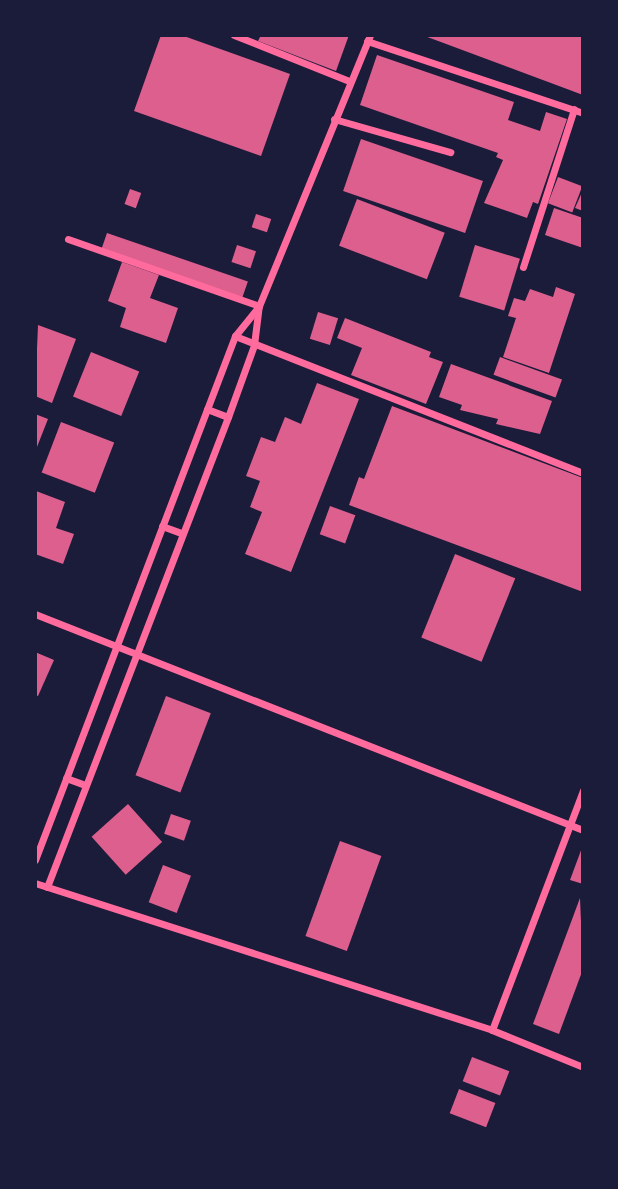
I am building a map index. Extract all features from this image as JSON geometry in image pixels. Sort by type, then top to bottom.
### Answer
[{"type":"street","points":[[234,35],[349,81]]},
{"type":"street","points":[[47,887],[138,653],[181,533],[228,417],[254,345],[260,306],[349,81],[369,38],[583,113]]},
{"type":"street","points":[[523,267],[574,109]]},
{"type":"street","points":[[334,119],[450,152]]},
{"type":"street","points":[[68,239],[260,306]]},
{"type":"street","points":[[35,859],[235,336],[260,306]]},
{"type":"street","points":[[235,336],[583,473]]},
{"type":"street","points":[[207,409],[228,417]]},
{"type":"street","points":[[162,526],[181,533]]},
{"type":"street","points":[[35,614],[583,830]]},
{"type":"street","points":[[66,778],[85,785]]},
{"type":"street","points":[[492,1030],[583,790]]},
{"type":"street","points":[[35,883],[492,1030],[583,1067]]},
{"type":"building","points":[[161,35],[181,35],[290,74],[261,156],[134,111]]},
{"type":"building","points":[[261,35],[349,35],[336,71],[258,41]]},
{"type":"building","points":[[422,35],[583,35],[583,95]]},
{"type":"building","points":[[377,55],[514,102],[508,120],[540,131],[546,112],[567,119],[538,204],[533,202],[527,218],[484,203],[503,160],[496,157],[498,153],[360,105]]},
{"type":"building","points":[[361,139],[483,181],[465,233],[343,191]]},
{"type":"building","points":[[558,177],[582,186],[572,212],[548,203]]},
{"type":"building","points":[[130,189],[141,193],[136,208],[125,204]]},
{"type":"building","points":[[583,190],[583,211],[575,208]]},
{"type":"building","points":[[357,199],[445,233],[427,279],[339,246]]},
{"type":"building","points":[[554,208],[583,218],[583,248],[545,235]]},
{"type":"building","points":[[256,214],[271,219],[267,232],[252,227]]},
{"type":"building","points":[[107,233],[248,282],[242,298],[101,249]]},
{"type":"building","points":[[237,245],[256,251],[250,268],[231,262]]},
{"type":"building","points":[[475,245],[520,259],[504,310],[459,297]]},
{"type":"building","points":[[122,262],[159,275],[150,298],[178,308],[166,343],[120,327],[126,308],[108,301]]},
{"type":"building","points":[[556,287],[575,294],[549,373],[503,357],[516,318],[508,316],[514,298],[525,301],[530,289],[553,297]]},
{"type":"building","points":[[318,312],[338,318],[330,345],[310,339]]},
{"type":"building","points":[[345,318],[431,352],[429,357],[443,362],[426,404],[351,375],[362,348],[337,338]]},
{"type":"building","points":[[38,325],[76,339],[52,403],[35,396]]},
{"type":"building","points":[[91,352],[139,371],[121,416],[73,397]]},
{"type":"building","points":[[500,357],[562,380],[556,397],[494,375]]},
{"type":"building","points":[[451,364],[552,401],[540,434],[496,424],[498,419],[460,410],[462,405],[439,397]]},
{"type":"building","points":[[317,383],[359,399],[291,572],[245,554],[262,512],[250,507],[260,481],[246,476],[261,437],[275,442],[285,417],[301,424]]},
{"type":"building","points":[[392,406],[583,478],[583,592],[349,505],[359,477],[364,479]]},
{"type":"building","points":[[35,414],[48,419],[35,452]]},
{"type":"building","points":[[61,422],[114,442],[95,493],[42,472]]},
{"type":"building","points":[[36,491],[65,502],[56,528],[74,534],[63,564],[35,554]]},
{"type":"building","points":[[330,506],[355,515],[345,543],[320,534]]},
{"type":"building","points":[[455,554],[515,578],[482,662],[421,637]]},
{"type":"building","points":[[35,652],[54,660],[38,696],[35,695]]},
{"type":"building","points":[[166,696],[211,713],[180,793],[136,775]]},
{"type":"building","points":[[128,804],[162,842],[126,875],[92,837]]},
{"type":"building","points":[[171,814],[191,821],[184,841],[164,834]]},
{"type":"building","points":[[340,841],[381,856],[347,951],[305,936]]},
{"type":"building","points":[[583,845],[583,884],[570,880]]},
{"type":"building","points":[[163,865],[191,876],[177,913],[149,902]]},
{"type":"building","points":[[580,898],[583,969],[559,1034],[533,1024]]},
{"type":"building","points":[[472,1057],[509,1071],[500,1096],[463,1081]]},
{"type":"building","points":[[459,1089],[495,1103],[486,1127],[450,1113]]}]
